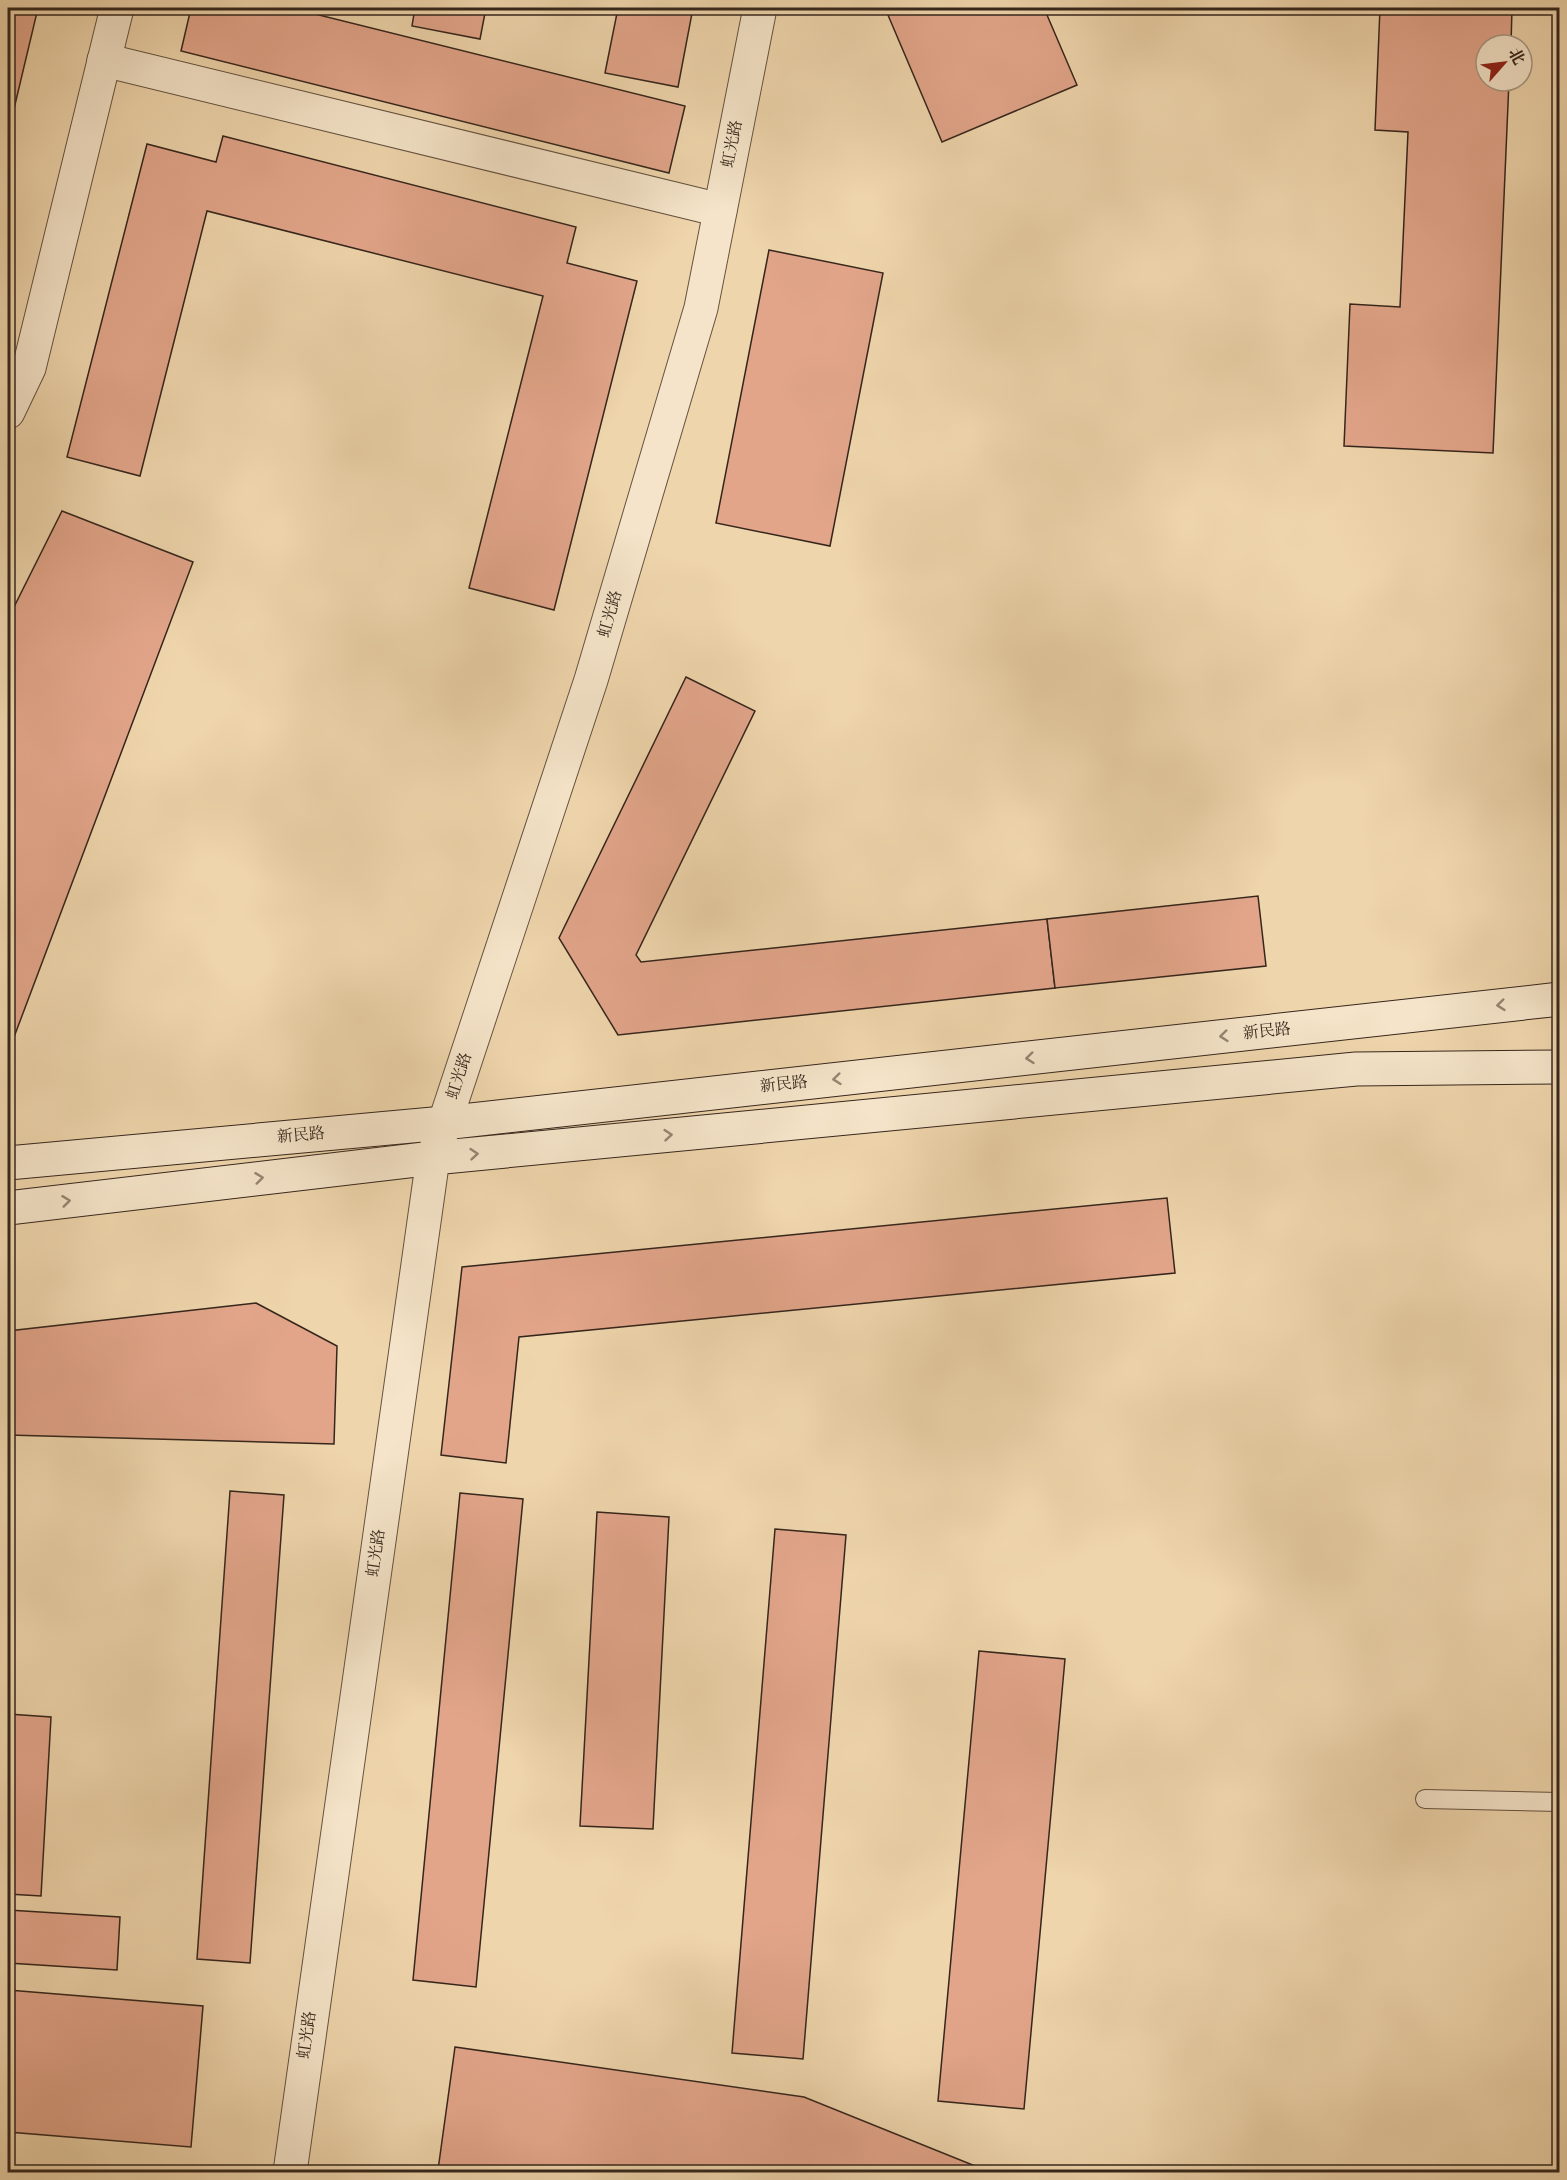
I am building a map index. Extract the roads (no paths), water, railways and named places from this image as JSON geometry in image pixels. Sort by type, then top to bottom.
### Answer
[{"type":"street","points":[[8,412],[29,368],[117,8]]},
{"type":"street","name":"虹光路","points":[[290,2172],[433,1158],[591,680],[701,308],[760,8]]},
{"type":"street","points":[[104,60],[720,210]]},
{"type":"street","name":"新民路","points":[[8,1163],[444,1123],[1560,999]]},
{"type":"street","points":[[8,1208],[433,1158],[1356,1069],[1560,1067]]},
{"type":"lane","points":[[1425,1799],[1560,1802]]}]
